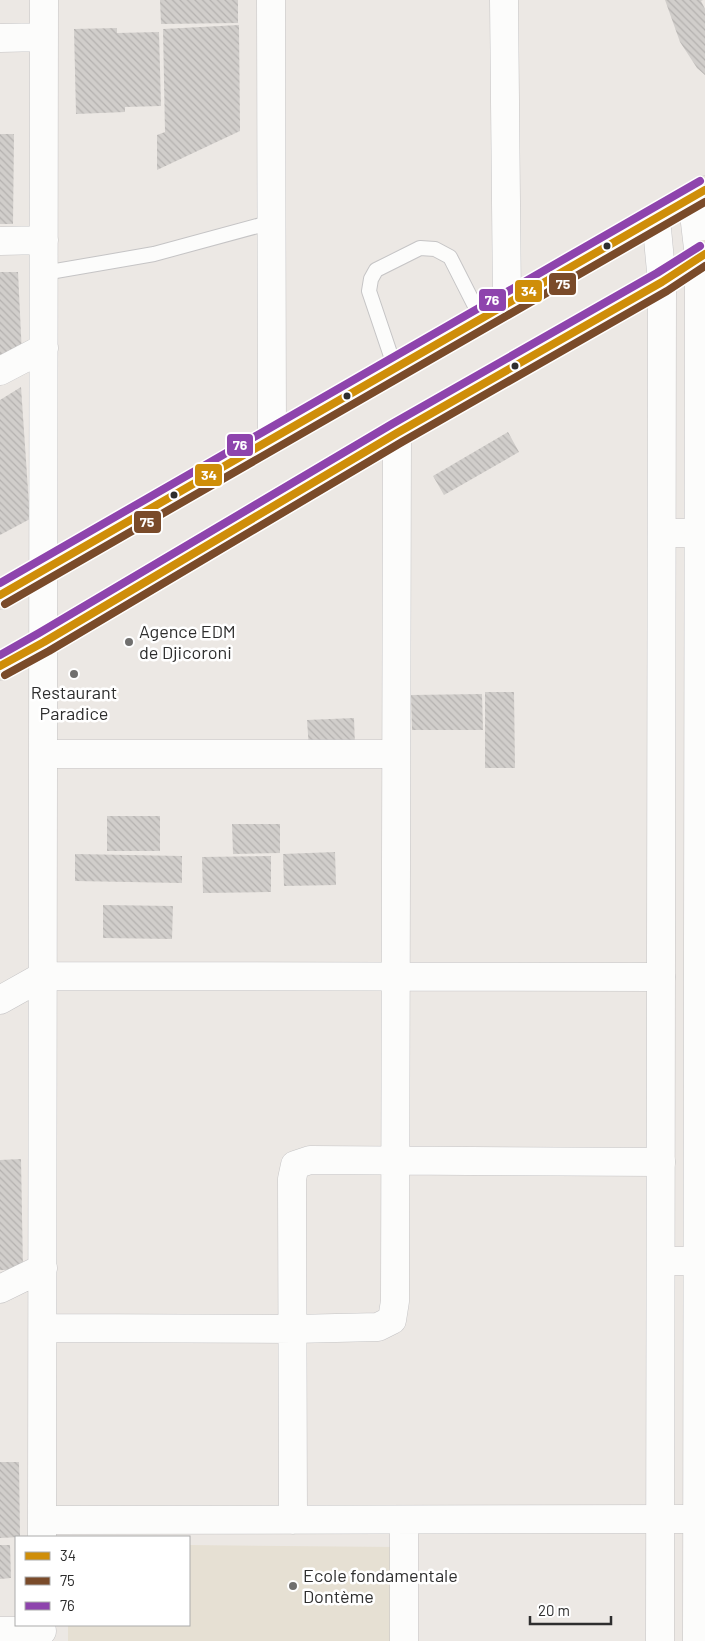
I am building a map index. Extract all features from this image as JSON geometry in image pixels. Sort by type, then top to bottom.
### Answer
[{"type":"highway","points":[[0,595],[699,193]]},
{"type":"highway","points":[[0,666],[44,642],[396,433],[662,282],[702,256]]},
{"type":"street","points":[[44,0],[42,1529],[294,1520],[697,1520]]},
{"type":"street","points":[[272,0],[272,440]]},
{"type":"street","points":[[504,0],[508,303]]},
{"type":"street","points":[[0,38],[44,37]]},
{"type":"street","points":[[697,1641],[701,1261],[702,256],[699,193]]},
{"type":"street","points":[[656,218],[662,282],[660,1641]]},
{"type":"street","points":[[0,241],[44,240]]},
{"type":"street","points":[[0,371],[44,348]]},
{"type":"street","points":[[43,1328],[294,1329],[378,1327],[392,1320],[395,1301],[396,1162],[396,433]]},
{"type":"street","points":[[662,533],[702,533]]},
{"type":"street","points":[[44,754],[396,754]]},
{"type":"street","points":[[0,1000],[43,976],[661,977]]},
{"type":"street","points":[[294,1520],[292,1180],[295,1165],[310,1160],[396,1162],[661,1162]]},
{"type":"street","points":[[661,1261],[701,1261]]},
{"type":"street","points":[[0,1289],[43,1268]]},
{"type":"street","points":[[404,1520],[404,1641]]},
{"type":"street","points":[[0,1631],[42,1632]]},
{"type":"lane","points":[[44,273],[154,254],[272,222]]},
{"type":"lane","points":[[395,368],[369,291],[371,279],[376,270],[420,248],[435,249],[450,257],[481,318]]},
{"type":"shaded area","name":"Ecole fondamentale Dontème","points":[[190,1545],[397,1547],[396,1641],[68,1641],[68,1626],[190,1626]]},
{"type":"building","points":[[160,0],[238,0],[238,23],[161,24]]},
{"type":"building","points":[[665,0],[703,0],[701,1],[705,9],[705,75],[697,68],[680,42]]},
{"type":"building","points":[[239,25],[240,131],[157,170],[157,135],[165,132],[163,29]]},
{"type":"building","points":[[117,28],[117,33],[159,32],[161,106],[125,107],[125,112],[76,114],[74,29]]},
{"type":"building","points":[[0,134],[14,134],[13,224],[0,224]]},
{"type":"building","points":[[0,272],[18,272],[22,355],[0,368]]},
{"type":"building","points":[[21,387],[30,519],[0,535],[0,400]]},
{"type":"building","points":[[508,432],[519,452],[444,495],[433,476]]},
{"type":"building","points":[[485,692],[514,692],[515,768],[485,768]]},
{"type":"building","points":[[482,694],[483,730],[412,730],[411,695]]},
{"type":"building","points":[[354,718],[355,747],[309,749],[307,720]]},
{"type":"building","points":[[107,816],[160,816],[160,851],[107,851]]},
{"type":"building","points":[[232,824],[280,824],[280,853],[233,854]]},
{"type":"building","points":[[335,852],[336,885],[284,886],[283,854]]},
{"type":"building","points":[[75,854],[182,856],[182,883],[75,881]]},
{"type":"building","points":[[271,856],[271,892],[203,893],[202,857]]},
{"type":"building","points":[[103,905],[173,906],[172,939],[103,938]]},
{"type":"building","points":[[21,1159],[23,1270],[0,1270],[0,1160]]},
{"type":"building","points":[[0,1462],[19,1462],[20,1536],[0,1538]]},
{"type":"building","points":[[0,1545],[10,1545],[11,1578],[0,1579]]},
{"type":"transit line","name":"76","points":[[0,583],[700,181]]},
{"type":"transit line","name":"34","points":[[0,595],[705,190]]},
{"type":"transit line","name":"75","points":[[5,604],[705,202]]},
{"type":"transit line","name":"76","points":[[0,655],[392,424],[657,273],[700,246]]},
{"type":"transit line","name":"34","points":[[0,666],[44,642],[397,433],[662,282],[705,254]]},
{"type":"transit line","name":"75","points":[[5,675],[49,651],[402,442],[667,291],[705,266]]},
{"type":"place","name":"Agence EDM de Djicoroni","points":[[129,642]]},
{"type":"place","name":"Restaurant Paradice","points":[[74,674]]},
{"type":"place","name":"Ecole fondamentale Dontème","points":[[293,1586]]}]
